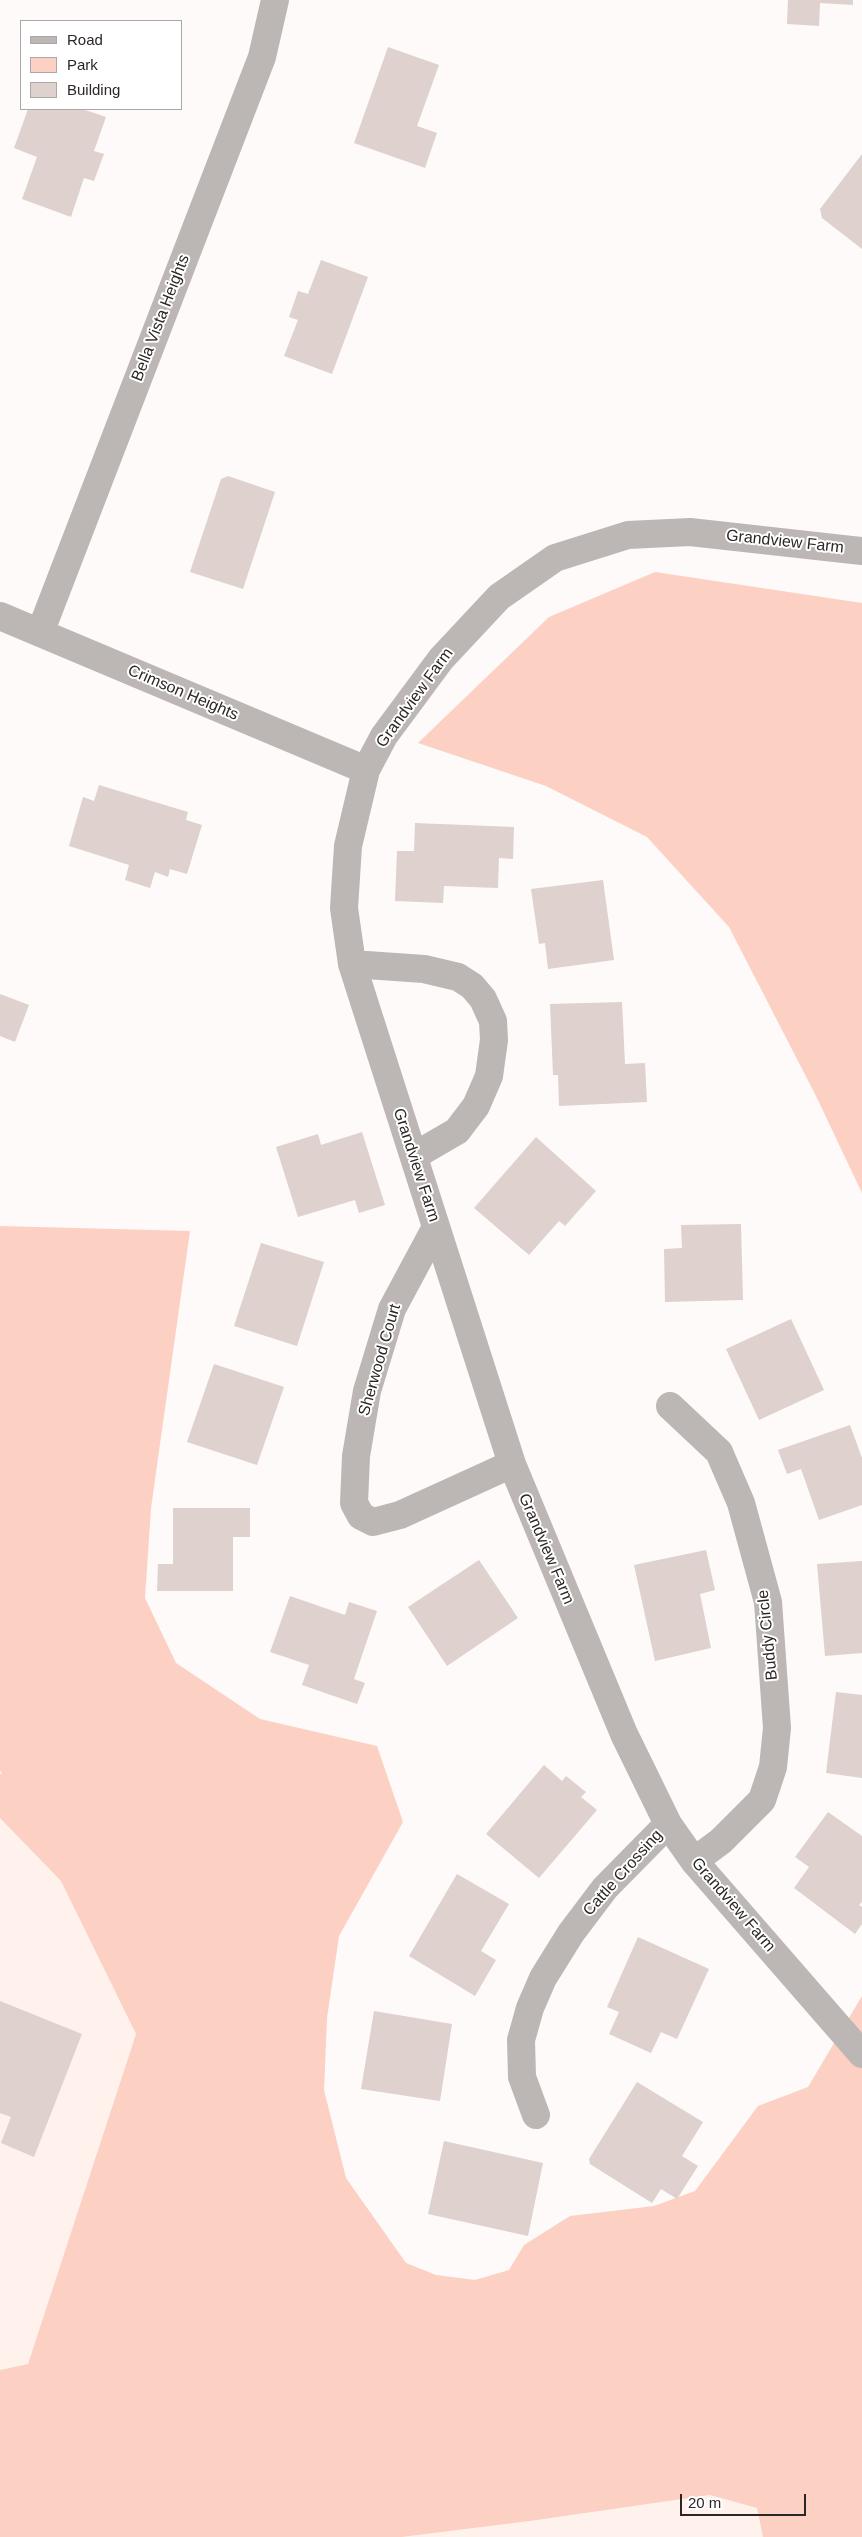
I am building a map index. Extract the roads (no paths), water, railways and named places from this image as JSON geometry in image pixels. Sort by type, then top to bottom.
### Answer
[{"type":"street","name":"Bella Vista Heights","points":[[40,633],[262,57],[276,0]]},
{"type":"street","name":"Grandview Farm","points":[[862,550],[690,532],[628,535],[554,558],[499,597],[441,659],[384,736],[366,770],[348,846],[344,908],[352,964],[512,1464],[624,1734],[668,1824],[694,1861],[862,2054]]},
{"type":"street","name":"Crimson Heights","points":[[0,616],[366,770]]},
{"type":"street","points":[[352,964],[424,969],[458,977],[472,986],[483,999],[493,1021],[494,1040],[489,1076],[476,1106],[457,1131],[414,1156]]},
{"type":"street","name":"Sherwood Court","points":[[436,1226],[392,1309],[367,1391],[356,1456],[354,1503],[361,1516],[372,1522],[400,1515],[512,1464]]},
{"type":"street","name":"Buddy Circle","points":[[670,1406],[719,1452],[741,1503],[768,1602],[777,1728],[773,1767],[762,1800],[721,1840],[694,1861]]},
{"type":"street","name":"Cattle Crossing","points":[[536,2115],[522,2077],[521,2040],[533,2000],[571,1933],[605,1888],[668,1824]]}]
